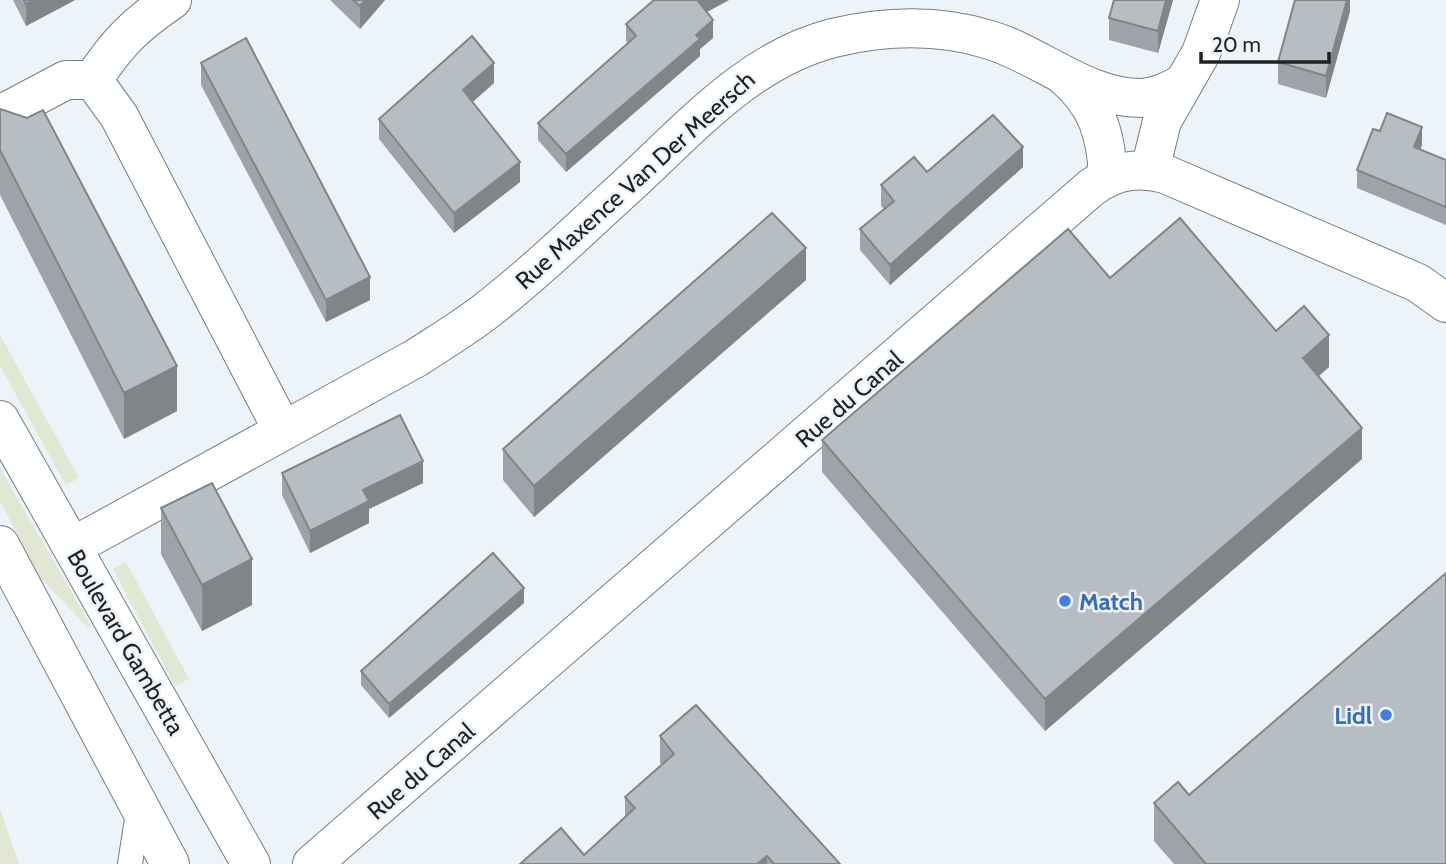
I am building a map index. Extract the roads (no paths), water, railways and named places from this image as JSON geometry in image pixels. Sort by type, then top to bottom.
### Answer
[{"type":"street","points":[[93,80],[113,49],[137,26],[172,0]]},
{"type":"street","points":[[1150,170],[1162,121],[1201,53],[1220,0]]},
{"type":"street","name":"Rue Maxence Van Der Meersch","points":[[72,547],[416,358],[484,312],[546,260],[722,99],[760,69],[782,56],[811,44],[855,34],[929,28],[988,39],[1021,51],[1093,87],[1117,95],[1142,98],[1162,94],[1182,84]]},
{"type":"street","name":"Rue Maxence Van Der Meersch","points":[[1054,68],[1088,100],[1104,136],[1108,176]]},
{"type":"street","points":[[0,115],[66,80],[93,80]]},
{"type":"street","points":[[93,80],[119,116],[283,431]]},
{"type":"street","name":"Rue du Canal","points":[[312,864],[1108,176],[1136,169],[1150,170],[1183,181],[1408,278],[1446,303]]},
{"type":"street","name":"Boulevard Gambetta","points":[[0,421],[251,864]]},
{"type":"street","points":[[0,545],[170,864]]},
{"type":"lane","points":[[130,864],[139,806]]},
{"type":"place","name":"Match","points":[[1065,601]]},
{"type":"place","name":"Lidl","points":[[1386,715]]}]
